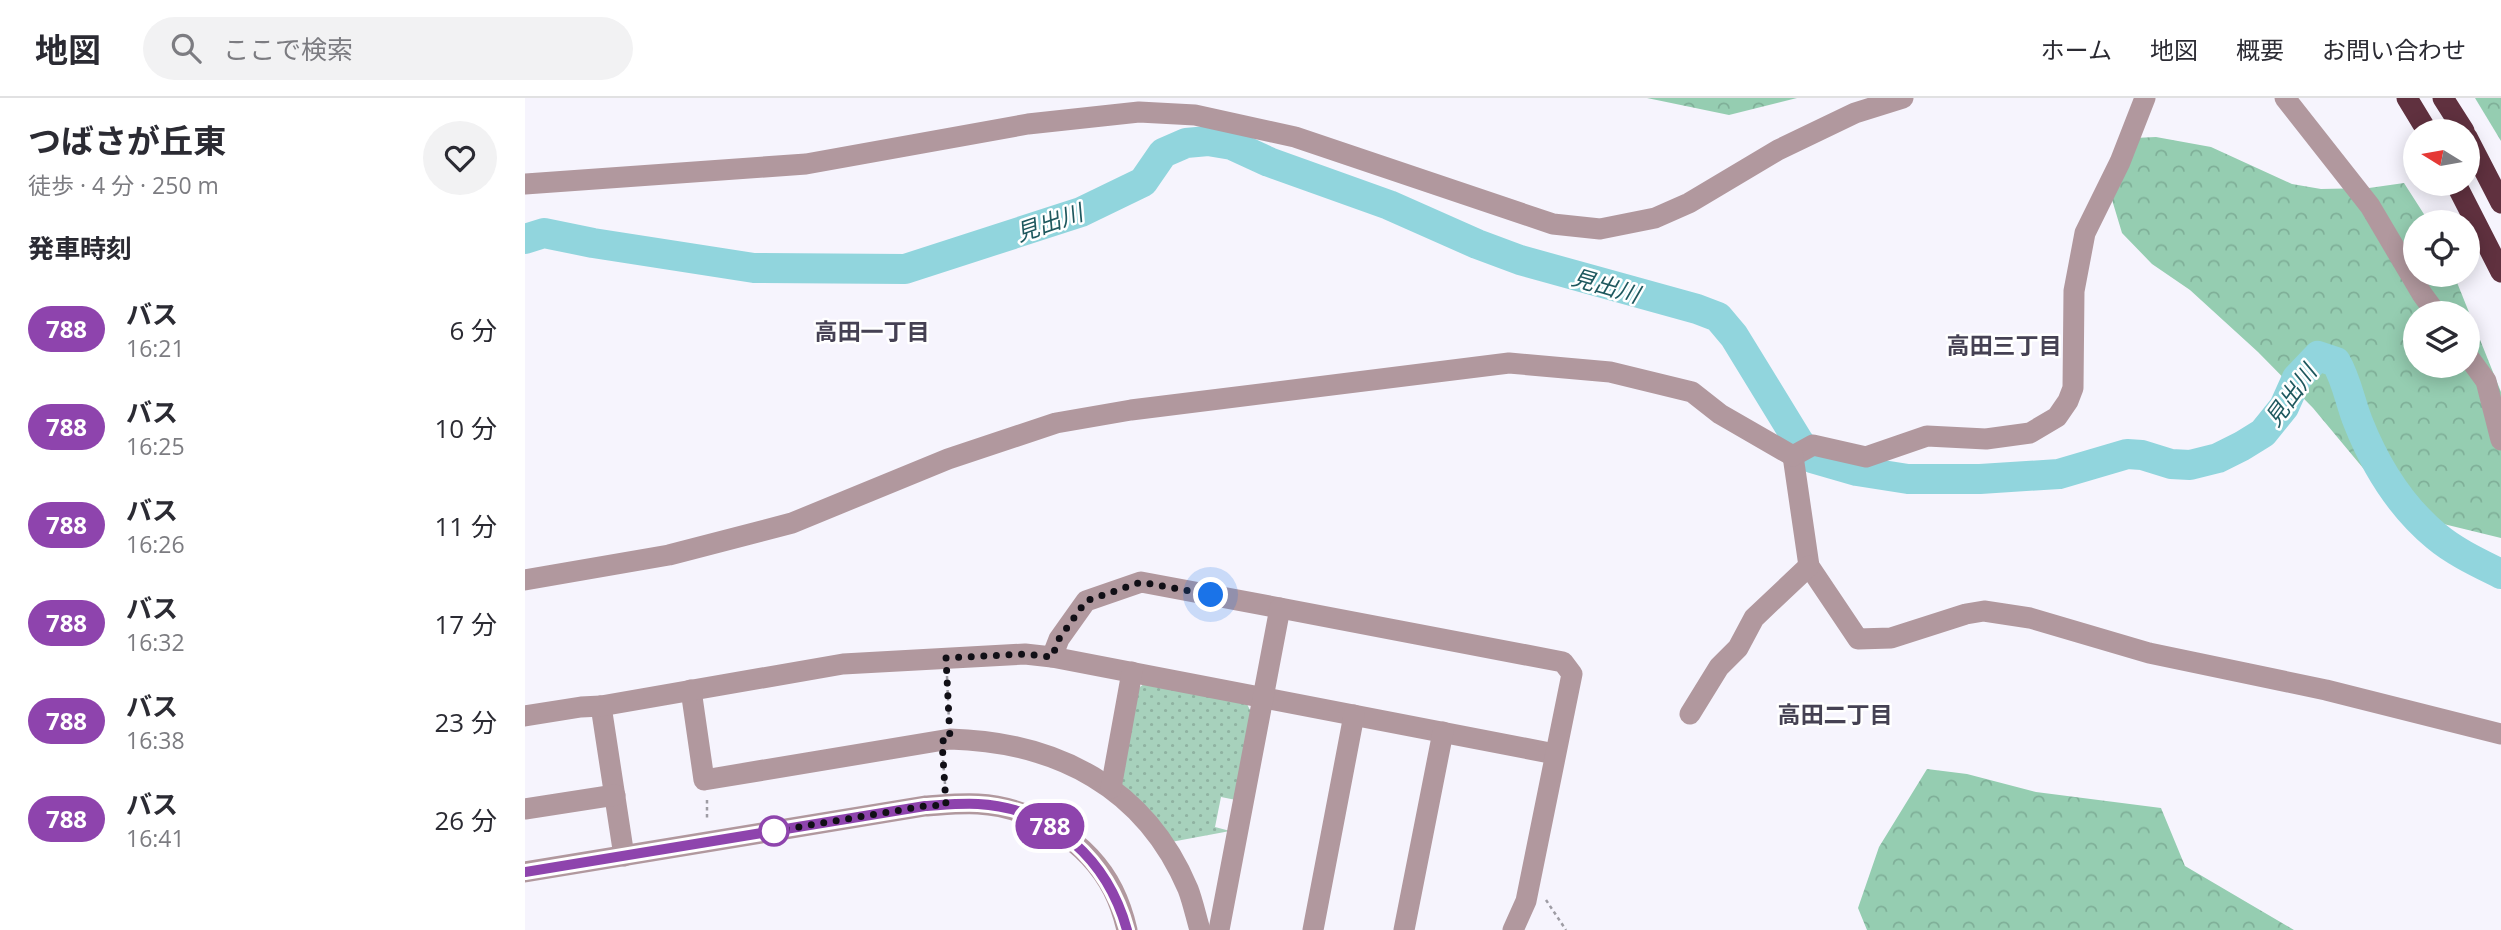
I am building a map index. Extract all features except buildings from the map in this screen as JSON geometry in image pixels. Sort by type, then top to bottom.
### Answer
[{"type":"highway","points":[[2407,98],[2420,119]]},
{"type":"highway","points":[[2443,98],[2456,119]]},
{"type":"highway","points":[[2480,162],[2501,203]]},
{"type":"highway","points":[[2462,196],[2501,272]]},
{"type":"street","points":[[525,184],[806,164],[1028,124],[1139,112],[1195,115],[1295,137],[1553,223],[1600,229],[1655,218],[1689,203],[1778,150],[1855,113],[1903,98]]},
{"type":"street","points":[[1793,456],[1813,445],[1866,457],[1927,436],[1986,439],[2030,433],[2057,417],[2073,388],[2074,291],[2085,233],[2120,162],[2145,98]]},
{"type":"street","points":[[2284,98],[2370,206],[2428,301]]},
{"type":"street","points":[[525,580],[669,555],[792,523],[949,459],[1056,423],[1144,408],[1509,363],[1610,372],[1692,393],[1720,414],[1793,456]]},
{"type":"street","points":[[2480,373],[2486,381],[2501,440]]},
{"type":"street","points":[[1793,456],[1809,566],[1859,639],[1891,638],[1966,614],[1985,611],[2030,618],[2149,653],[2326,690],[2501,734]]},
{"type":"street","points":[[1691,714],[1719,667],[1738,648],[1754,618],[1809,566]]},
{"type":"street","points":[[1052,657],[1059,639],[1086,601],[1141,582],[1563,662],[1572,674],[1531,877],[1513,930]]},
{"type":"street","points":[[1219,930],[1280,608]]},
{"type":"street","points":[[525,716],[601,706],[843,664],[1025,654],[1132,672],[1555,754]]},
{"type":"street","points":[[1111,788],[1132,672]]},
{"type":"street","points":[[691,690],[706,790],[946,740],[981,740],[1014,745],[1074,765],[1111,788],[1149,825],[1172,858],[1188,890],[1200,930]]},
{"type":"street","points":[[601,706],[624,856]]},
{"type":"street","points":[[1313,930],[1354,715]]},
{"type":"street","points":[[1404,930],[1443,732]]},
{"type":"street","points":[[525,809],[615,795]]},
{"type":"street","points":[[525,872],[925,806],[979,804],[1023,813],[1059,831],[1090,856],[1113,889],[1127,930]]},
{"type":"path","points":[[946,658],[946,805]]},
{"type":"path","points":[[1531,877],[1566,930]]},
{"type":"green space","points":[[1647,98],[1797,98],[1729,115]]},
{"type":"green space","points":[[2475,98],[2501,98],[2501,141]]},
{"type":"green space","points":[[2156,137],[2211,147],[2292,184],[2321,189],[2369,188],[2403,183],[2403,196],[2412,196],[2421,210],[2403,210],[2403,287],[2459,287],[2464,301],[2403,301],[2403,378],[2480,378],[2480,340],[2501,392],[2501,538],[2419,518],[2363,468],[2313,408],[2258,352],[2190,290],[2152,264],[2122,233],[2110,193],[2134,138]]},
{"type":"green space","points":[[1144,684],[1247,704],[1252,714],[1236,800],[1221,797],[1215,827],[1230,831],[1171,842],[1123,791],[1120,779],[1137,689]]},
{"type":"green space","points":[[1927,769],[1967,774],[2036,792],[2161,808],[2185,866],[2294,930],[1867,930],[1858,908],[1879,847]]},
{"type":"waterway","name":"見出川","points":[[525,239],[544,233],[754,268],[905,269],[1081,212],[1143,182],[1163,153],[1186,143],[1208,141],[1232,145],[1269,162],[1389,205],[1520,260],[1718,317],[1734,336],[1799,442],[1812,458],[1857,471],[1908,479],[1980,479],[2059,474],[2127,454],[2142,455],[2171,464],[2190,465],[2218,458],[2263,433],[2284,407],[2297,378],[2318,356],[2336,362],[2365,438],[2400,498],[2443,542],[2501,574]]},
{"type":"bus line","name":"788","points":[[525,872],[925,806],[979,804],[1023,813],[1059,831],[1090,856],[1113,889],[1127,930]]},
{"type":"district","name":"高田一丁目","points":[[872,331]]},
{"type":"district","name":"高田三丁目","points":[[2004,345]]},
{"type":"district","name":"高田二丁目","points":[[1835,714]]},
{"type":"route","points":[[774,831],[925,806],[946,805],[942,741],[950,739],[946,658],[1025,654],[1052,657],[1059,639],[1086,601],[1141,582],[1211,595]]}]
